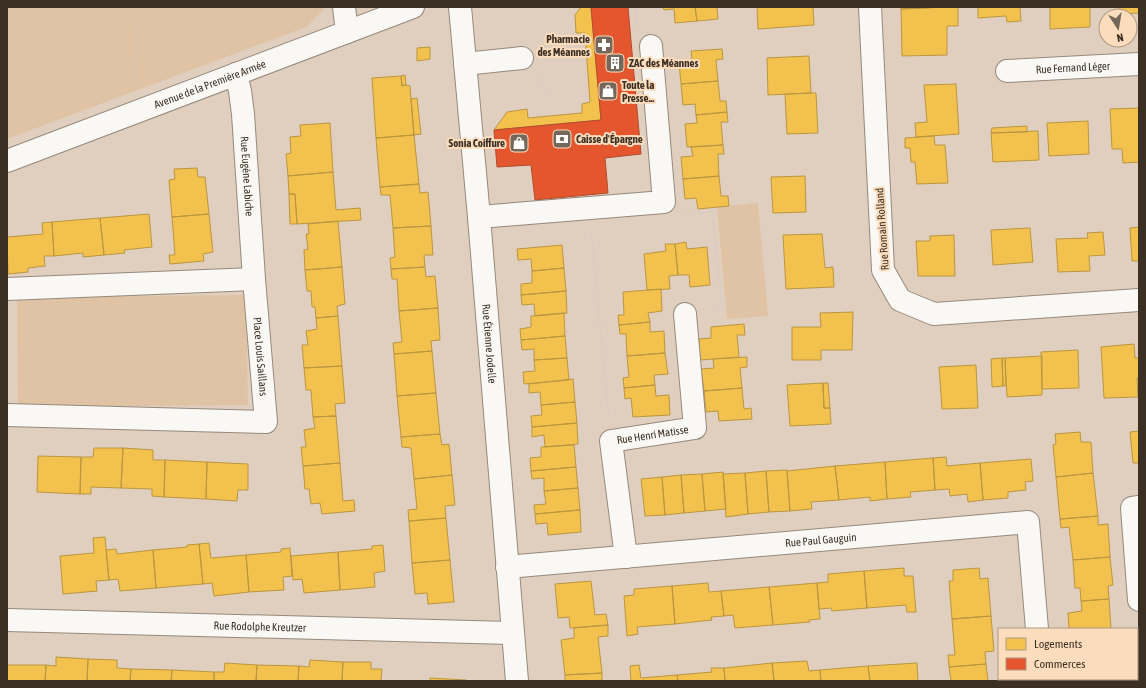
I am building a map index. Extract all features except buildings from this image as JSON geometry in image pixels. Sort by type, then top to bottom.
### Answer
[{"type":"street","points":[[344,7],[348,32]]},
{"type":"street","name":"Avenue de la Première Armée","points":[[7,161],[413,7]]},
{"type":"street","name":"Rue Étienne Jodelle","points":[[460,7],[479,217],[517,681]]},
{"type":"street","name":"Rue Romain Rolland","points":[[870,7],[883,270],[900,300],[934,314],[1139,300]]},
{"type":"street","points":[[479,217],[664,202],[651,46]]},
{"type":"street","points":[[465,64],[522,58]]},
{"type":"street","name":"Rue Fernand Léger","points":[[1007,71],[1139,64]]},
{"type":"street","name":"Rue Eugène Labiche","points":[[236,74],[243,114],[254,279]]},
{"type":"street","points":[[7,289],[254,279]]},
{"type":"street","name":"Place Louis Saillans","points":[[7,415],[266,422],[254,279]]},
{"type":"street","name":"Rue Henri Matisse","points":[[626,557],[611,441],[695,428],[685,314]]},
{"type":"street","points":[[1139,507],[1132,508],[1139,600]]},
{"type":"street","name":"Rue Paul Gauguin","points":[[507,567],[1028,522],[1037,628]]},
{"type":"street","name":"Rue Rodolphe Kreutzer","points":[[7,620],[513,633]]},
{"type":"path","points":[[132,7],[139,111]]},
{"type":"path","points":[[664,202],[673,215],[712,212],[722,306],[685,314]]},
{"type":"path","points":[[589,208],[611,441]]},
{"type":"shaded area","points":[[7,7],[326,7],[306,27],[7,139]]},
{"type":"shaded area","points":[[758,203],[768,316],[727,319],[717,207]]},
{"type":"shaded area","points":[[246,295],[248,405],[18,407],[17,297]]},
{"type":"place","name":"Pharmacie des Méannes","points":[[604,45]]},
{"type":"place","name":"ZAC des Méannes","points":[[615,63]]},
{"type":"place","name":"Toute la Presse...","points":[[608,91]]},
{"type":"place","name":"Caisse d'Épargne","points":[[562,139]]},
{"type":"place","name":"Sonia Coiffure","points":[[519,143]]}]
